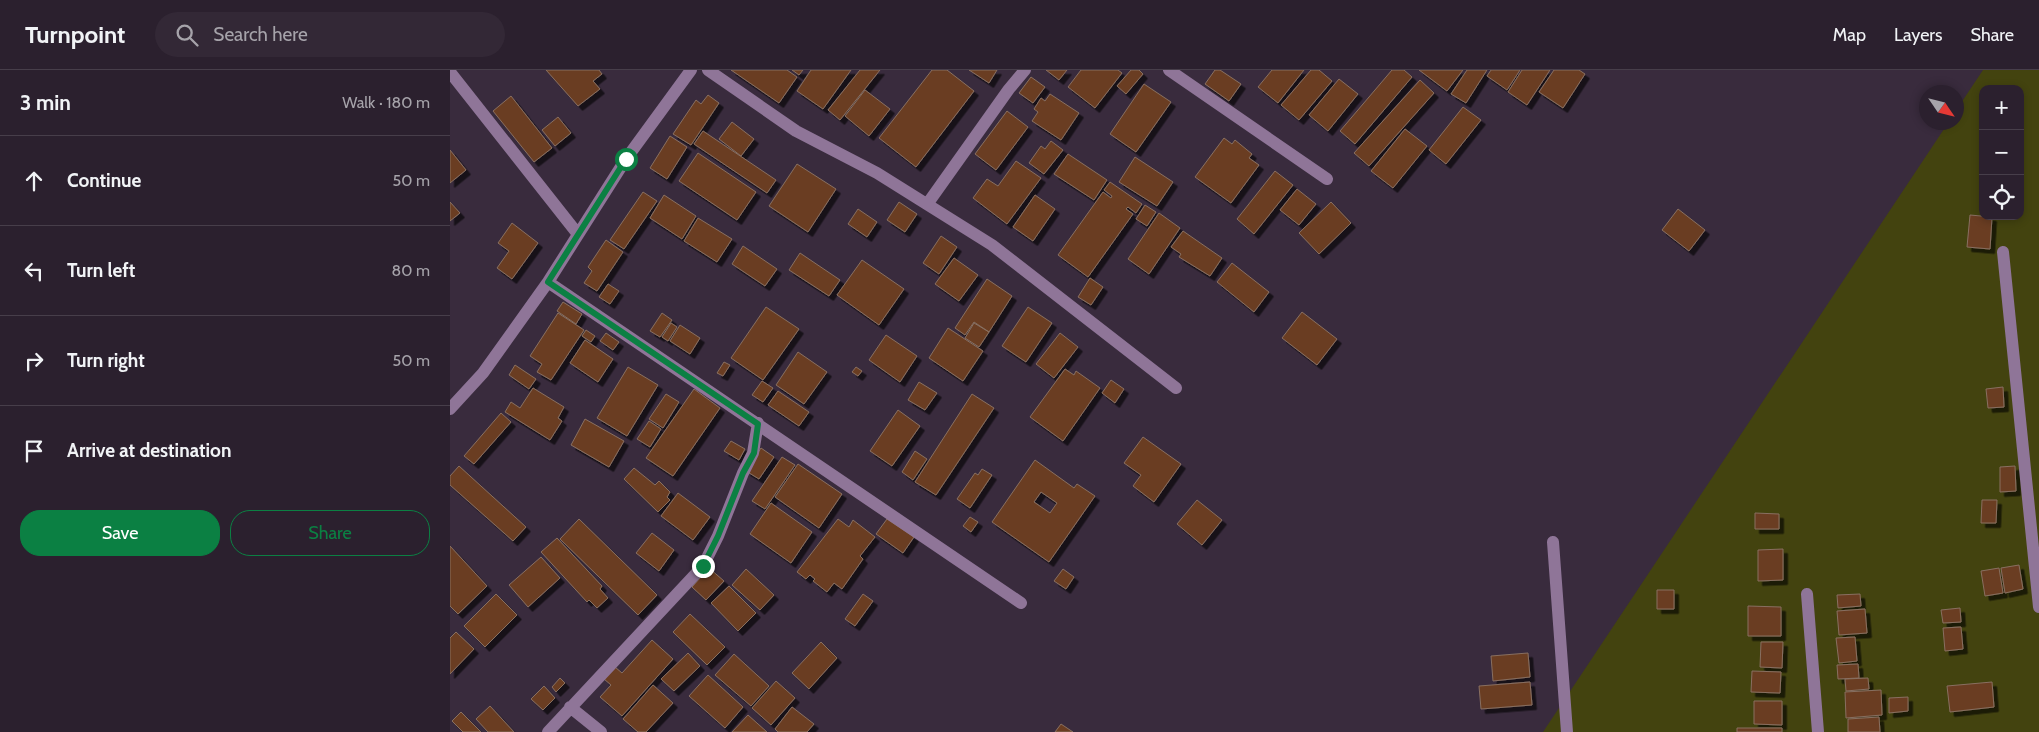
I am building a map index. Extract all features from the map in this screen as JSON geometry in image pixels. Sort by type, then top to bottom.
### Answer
[{"type":"street","points":[[450,409],[483,373],[548,282],[577,233],[626,159],[691,70]]},
{"type":"street","points":[[708,70],[796,131],[928,203],[992,245],[1176,388]]},
{"type":"street","points":[[928,203],[1009,89],[1025,70]]},
{"type":"street","points":[[1169,70],[1327,179]]},
{"type":"street","points":[[450,72],[577,233]]},
{"type":"street","points":[[2003,252],[2039,607]]},
{"type":"street","points":[[548,282],[1021,603]]},
{"type":"street","points":[[548,732],[703,566],[718,536],[743,473],[754,453],[758,424]]},
{"type":"street","points":[[1553,542],[1567,732]]},
{"type":"street","points":[[1807,594],[1818,732]]},
{"type":"street","points":[[570,707],[600,732]]},
{"type":"shaded area","points":[[1983,70],[2039,70],[2039,732],[1543,732],[1943,130],[1964,130],[1964,98]]},
{"type":"building","points":[[546,70],[599,70],[602,74],[593,81],[600,89],[578,106]]},
{"type":"building","points":[[731,70],[787,70],[797,77],[779,103]]},
{"type":"building","points":[[792,70],[803,70],[799,75]]},
{"type":"building","points":[[811,70],[851,70],[823,109],[797,91]]},
{"type":"building","points":[[860,70],[880,70],[840,120],[828,110]]},
{"type":"building","points":[[932,70],[947,70],[974,91],[916,167],[879,138]]},
{"type":"building","points":[[969,70],[997,70],[989,83]]},
{"type":"building","points":[[1046,70],[1067,70],[1059,80]]},
{"type":"building","points":[[1081,70],[1118,70],[1122,73],[1095,108],[1068,87]]},
{"type":"building","points":[[1131,70],[1139,70],[1143,74],[1126,94],[1117,86]]},
{"type":"building","points":[[1215,70],[1220,70],[1241,84],[1229,101],[1205,84]]},
{"type":"building","points":[[1272,70],[1304,70],[1278,103],[1258,87]]},
{"type":"building","points":[[1311,70],[1319,70],[1332,81],[1299,120],[1281,105]]},
{"type":"building","points":[[1392,70],[1404,70],[1412,77],[1355,144],[1340,131]]},
{"type":"building","points":[[1419,70],[1463,70],[1447,91]]},
{"type":"building","points":[[1467,70],[1487,70],[1466,103],[1451,94]]},
{"type":"building","points":[[1491,70],[1520,70],[1507,90],[1487,76]]},
{"type":"building","points":[[1522,70],[1550,70],[1527,105],[1508,92]]},
{"type":"building","points":[[1554,70],[1579,70],[1585,74],[1563,108],[1539,92]]},
{"type":"building","points":[[1031,77],[1045,87],[1033,103],[1019,93]]},
{"type":"building","points":[[1339,79],[1358,94],[1328,131],[1309,115]]},
{"type":"building","points":[[1420,80],[1434,93],[1369,166],[1354,153]]},
{"type":"building","points":[[1144,84],[1171,102],[1136,152],[1110,134]]},
{"type":"building","points":[[865,90],[890,109],[869,136],[845,116]]},
{"type":"building","points":[[1050,94],[1079,113],[1061,140],[1032,121],[1038,112],[1034,109],[1041,98],[1045,101]]},
{"type":"building","points":[[708,95],[719,103],[691,145],[673,134],[696,100],[701,104]]},
{"type":"building","points":[[511,96],[552,148],[534,162],[493,111]]},
{"type":"building","points":[[1463,107],[1481,120],[1446,164],[1429,150]]},
{"type":"building","points":[[1007,111],[1028,127],[996,170],[975,154]]},
{"type":"building","points":[[558,117],[571,133],[555,146],[542,130]]},
{"type":"building","points":[[732,122],[754,139],[741,156],[719,139]]},
{"type":"building","points":[[1405,129],[1427,146],[1393,188],[1371,171]]},
{"type":"building","points":[[703,131],[776,180],[767,193],[694,144]]},
{"type":"building","points":[[670,136],[687,147],[667,179],[650,168]]},
{"type":"building","points":[[1224,138],[1232,144],[1235,140],[1252,154],[1249,158],[1259,165],[1231,203],[1195,177]]},
{"type":"building","points":[[1051,141],[1063,150],[1044,174],[1029,163],[1041,146],[1045,149]]},
{"type":"building","points":[[450,150],[466,170],[450,183]]},
{"type":"building","points":[[698,153],[756,192],[737,220],[679,181]]},
{"type":"building","points":[[1068,154],[1107,180],[1094,200],[1054,174]]},
{"type":"building","points":[[1135,157],[1173,182],[1157,206],[1119,182]]},
{"type":"building","points":[[1016,161],[1041,178],[1007,224],[973,198],[987,179],[998,186]]},
{"type":"building","points":[[797,164],[836,189],[808,232],[769,206]]},
{"type":"building","points":[[1275,171],[1293,185],[1254,234],[1237,219]]},
{"type":"building","points":[[1110,182],[1142,204],[1136,213],[1128,207],[1126,209],[1133,214],[1088,277],[1058,255],[1103,192],[1111,198],[1112,196],[1104,190]]},
{"type":"building","points":[[1297,189],[1316,204],[1299,225],[1280,210]]},
{"type":"building","points":[[643,192],[657,201],[624,249],[610,240]]},
{"type":"building","points":[[664,195],[696,216],[682,239],[650,218]]},
{"type":"building","points":[[1035,195],[1055,209],[1033,241],[1013,227]]},
{"type":"building","points":[[450,202],[460,213],[450,221]]},
{"type":"building","points":[[899,202],[917,214],[905,232],[887,220]]},
{"type":"building","points":[[1331,202],[1351,223],[1319,254],[1299,233]]},
{"type":"building","points":[[1145,205],[1156,212],[1147,226],[1136,219]]},
{"type":"building","points":[[858,209],[877,222],[867,237],[848,224]]},
{"type":"building","points":[[1678,209],[1705,230],[1689,251],[1662,230]]},
{"type":"building","points":[[1159,213],[1180,228],[1149,274],[1128,259]]},
{"type":"building","points":[[1970,215],[1979,216],[1979,220],[1992,220],[1990,249],[1967,247]]},
{"type":"building","points":[[698,218],[732,239],[717,262],[684,241]]},
{"type":"building","points":[[512,223],[538,243],[512,279],[497,268],[509,251],[498,243]]},
{"type":"building","points":[[1183,231],[1222,258],[1210,276],[1179,257],[1181,254],[1171,247]]},
{"type":"building","points":[[941,236],[957,247],[939,274],[923,263]]},
{"type":"building","points":[[606,240],[623,252],[597,291],[584,283],[592,271],[588,267]]},
{"type":"building","points":[[743,246],[777,269],[765,286],[732,264]]},
{"type":"building","points":[[800,253],[840,280],[829,296],[789,270]]},
{"type":"building","points":[[954,258],[978,275],[959,301],[935,284]]},
{"type":"building","points":[[862,260],[904,289],[879,325],[837,295]]},
{"type":"building","points":[[1232,263],[1269,292],[1254,312],[1217,282]]},
{"type":"building","points":[[1090,278],[1103,287],[1091,305],[1078,297]]},
{"type":"building","points":[[987,279],[1012,296],[989,332],[974,322],[965,335],[955,328]]},
{"type":"building","points":[[608,284],[619,291],[610,304],[599,297]]},
{"type":"building","points":[[563,302],[582,314],[576,324],[557,311]]},
{"type":"building","points":[[766,307],[799,329],[763,380],[731,358]]},
{"type":"building","points":[[1028,307],[1052,323],[1026,362],[1002,346]]},
{"type":"building","points":[[1302,312],[1337,339],[1317,365],[1282,338]]},
{"type":"building","points":[[558,313],[584,330],[551,380],[537,372],[542,364],[530,356]]},
{"type":"building","points":[[662,313],[672,320],[660,337],[650,331]]},
{"type":"building","points":[[671,323],[677,327],[668,341],[662,337]]},
{"type":"building","points":[[974,323],[989,332],[979,347],[965,338]]},
{"type":"building","points":[[680,325],[700,338],[690,354],[670,341]]},
{"type":"building","points":[[948,328],[983,351],[963,381],[929,358]]},
{"type":"building","points":[[586,330],[595,336],[591,342],[582,336]]},
{"type":"building","points":[[606,333],[619,342],[613,350],[600,341]]},
{"type":"building","points":[[1060,333],[1078,347],[1054,378],[1036,364]]},
{"type":"building","points":[[886,335],[917,356],[900,382],[869,360]]},
{"type":"building","points":[[585,340],[613,359],[598,382],[570,363]]},
{"type":"building","points":[[798,352],[827,372],[804,404],[776,385]]},
{"type":"building","points":[[724,362],[730,365],[723,376],[717,373]]},
{"type":"building","points":[[515,365],[536,379],[529,389],[509,375]]},
{"type":"building","points":[[628,367],[658,385],[627,436],[597,418]]},
{"type":"building","points":[[856,367],[862,371],[858,376],[852,372]]},
{"type":"building","points":[[1065,369],[1074,375],[1076,371],[1100,388],[1063,441],[1030,417]]},
{"type":"building","points":[[1111,380],[1124,389],[1115,403],[1102,393]]},
{"type":"building","points":[[762,381],[773,388],[763,402],[752,395]]},
{"type":"building","points":[[919,382],[937,393],[925,410],[908,400]]},
{"type":"building","points":[[2003,387],[2004,407],[1988,408],[1986,389]]},
{"type":"building","points":[[533,388],[564,407],[558,418],[562,421],[550,440],[505,412],[511,402],[520,408]]},
{"type":"building","points":[[694,389],[720,408],[673,476],[646,458]]},
{"type":"building","points":[[778,391],[809,412],[799,426],[768,405]]},
{"type":"building","points":[[666,394],[679,402],[663,428],[649,419]]},
{"type":"building","points":[[972,394],[994,408],[936,495],[915,482]]},
{"type":"building","points":[[898,410],[920,426],[892,466],[870,451]]},
{"type":"building","points":[[501,413],[511,422],[474,464],[464,456]]},
{"type":"building","points":[[585,419],[624,441],[609,467],[571,445]]},
{"type":"building","points":[[649,421],[661,429],[650,447],[637,439]]},
{"type":"building","points":[[1143,437],[1181,464],[1154,502],[1133,486],[1141,475],[1124,463]]},
{"type":"building","points":[[731,441],[745,449],[739,460],[724,451]]},
{"type":"building","points":[[761,448],[774,457],[759,479],[746,471]]},
{"type":"building","points":[[915,451],[927,459],[913,480],[902,472]]},
{"type":"building","points":[[782,457],[795,465],[765,509],[752,501]]},
{"type":"building","points":[[1035,460],[1074,488],[1077,484],[1095,496],[1049,562],[992,522]],"holes":[[[1041,492],[1057,503],[1050,513],[1034,502]]]},
{"type":"building","points":[[798,464],[842,494],[819,528],[775,497]]},
{"type":"building","points":[[459,466],[526,527],[513,541],[450,485],[450,476]]},
{"type":"building","points":[[2015,466],[2016,491],[2000,492],[2000,467]]},
{"type":"building","points":[[634,468],[655,485],[659,481],[670,492],[667,497],[670,500],[658,512],[624,479]]},
{"type":"building","points":[[982,469],[992,475],[970,508],[957,499],[975,473],[978,475]]},
{"type":"building","points":[[678,493],[710,517],[693,540],[661,516]]},
{"type":"building","points":[[1197,500],[1222,520],[1202,545],[1177,524]]},
{"type":"building","points":[[1982,500],[1997,500],[1996,523],[1981,523]]},
{"type":"building","points":[[771,503],[812,532],[791,563],[750,534]]},
{"type":"building","points":[[1755,513],[1779,514],[1779,529],[1755,529]]},
{"type":"building","points":[[970,517],[978,522],[971,532],[963,526]]},
{"type":"building","points":[[579,519],[657,595],[638,615],[560,539]]},
{"type":"building","points":[[838,519],[849,527],[853,520],[875,537],[860,556],[863,559],[842,589],[834,583],[827,592],[813,581],[815,579],[810,575],[806,579],[797,572]]},
{"type":"building","points":[[887,519],[914,537],[903,553],[876,534]]},
{"type":"building","points":[[652,533],[674,550],[659,571],[636,553]]},
{"type":"building","points":[[557,538],[602,586],[600,589],[608,598],[597,608],[589,600],[587,602],[541,552]]},
{"type":"building","points":[[450,546],[487,586],[458,614],[450,606]]},
{"type":"building","points":[[1783,549],[1783,580],[1758,581],[1758,550]]},
{"type":"building","points":[[541,557],[560,578],[528,607],[509,585]]},
{"type":"building","points":[[2019,565],[2023,589],[2005,593],[2001,568]]},
{"type":"building","points":[[709,568],[724,581],[706,600],[692,587]]},
{"type":"building","points":[[1999,568],[2003,593],[1985,596],[1981,571]]},
{"type":"building","points":[[746,569],[774,595],[760,610],[732,585]]},
{"type":"building","points":[[1063,569],[1074,577],[1066,589],[1054,581]]},
{"type":"building","points":[[729,586],[756,613],[738,631],[711,603]]},
{"type":"building","points":[[1657,590],[1674,590],[1674,609],[1657,609]]},
{"type":"building","points":[[496,594],[517,615],[485,647],[464,626]]},
{"type":"building","points":[[863,594],[873,601],[855,626],[845,619]]},
{"type":"building","points":[[1860,594],[1861,606],[1838,608],[1837,595]]},
{"type":"building","points":[[1748,606],[1781,607],[1781,636],[1748,636]]},
{"type":"building","points":[[1960,608],[1961,622],[1943,623],[1941,610]]},
{"type":"building","points":[[1865,609],[1867,633],[1839,635],[1837,611]]},
{"type":"building","points":[[690,614],[725,647],[707,665],[673,632]]},
{"type":"building","points":[[1961,627],[1963,649],[1945,651],[1943,628]]},
{"type":"building","points":[[456,632],[474,649],[450,674],[450,638]]},
{"type":"building","points":[[1855,637],[1857,661],[1839,663],[1836,638]]},
{"type":"building","points":[[652,640],[673,659],[622,716],[600,697],[611,685],[604,679],[615,667],[622,673]]},
{"type":"building","points":[[821,642],[837,658],[809,689],[792,673]]},
{"type":"building","points":[[1761,642],[1783,642],[1782,668],[1760,667]]},
{"type":"building","points":[[688,653],[700,666],[674,691],[661,679]]},
{"type":"building","points":[[1528,653],[1530,677],[1493,681],[1491,656]]},
{"type":"building","points":[[734,654],[769,686],[751,706],[715,675]]},
{"type":"building","points":[[1858,664],[1859,678],[1838,679],[1837,665]]},
{"type":"building","points":[[1752,671],[1781,672],[1780,693],[1751,692]]},
{"type":"building","points":[[708,675],[743,707],[725,728],[689,696]]},
{"type":"building","points":[[560,678],[565,683],[556,692],[552,687]]},
{"type":"building","points":[[1868,678],[1869,689],[1846,691],[1845,679]]},
{"type":"building","points":[[776,681],[795,698],[771,725],[752,708]]},
{"type":"building","points":[[1530,682],[1532,705],[1481,709],[1479,686]]},
{"type":"building","points":[[1992,682],[1994,707],[1950,712],[1947,686]]},
{"type":"building","points":[[653,685],[673,703],[646,732],[638,732],[623,719]]},
{"type":"building","points":[[544,686],[555,698],[543,710],[531,699]]},
{"type":"building","points":[[1881,690],[1882,715],[1846,718],[1845,692]]},
{"type":"building","points":[[1908,697],[1908,711],[1889,713],[1889,698]]},
{"type":"building","points":[[1754,701],[1782,701],[1782,725],[1754,724]]},
{"type":"building","points":[[490,706],[514,732],[488,732],[476,719]]},
{"type":"building","points":[[792,707],[814,724],[807,732],[778,732],[775,729]]},
{"type":"building","points":[[461,712],[481,732],[463,732],[452,721]]},
{"type":"building","points":[[748,715],[767,732],[732,732]]},
{"type":"building","points":[[1879,717],[1880,732],[1848,732],[1848,719]]},
{"type":"building","points":[[1061,724],[1073,732],[1055,732]]},
{"type":"building","points":[[1737,728],[1782,728],[1782,732],[1737,732]]},
{"type":"route","points":[[626,159],[577,233],[548,282],[758,424],[754,453],[743,473],[718,536],[703,566]]}]
